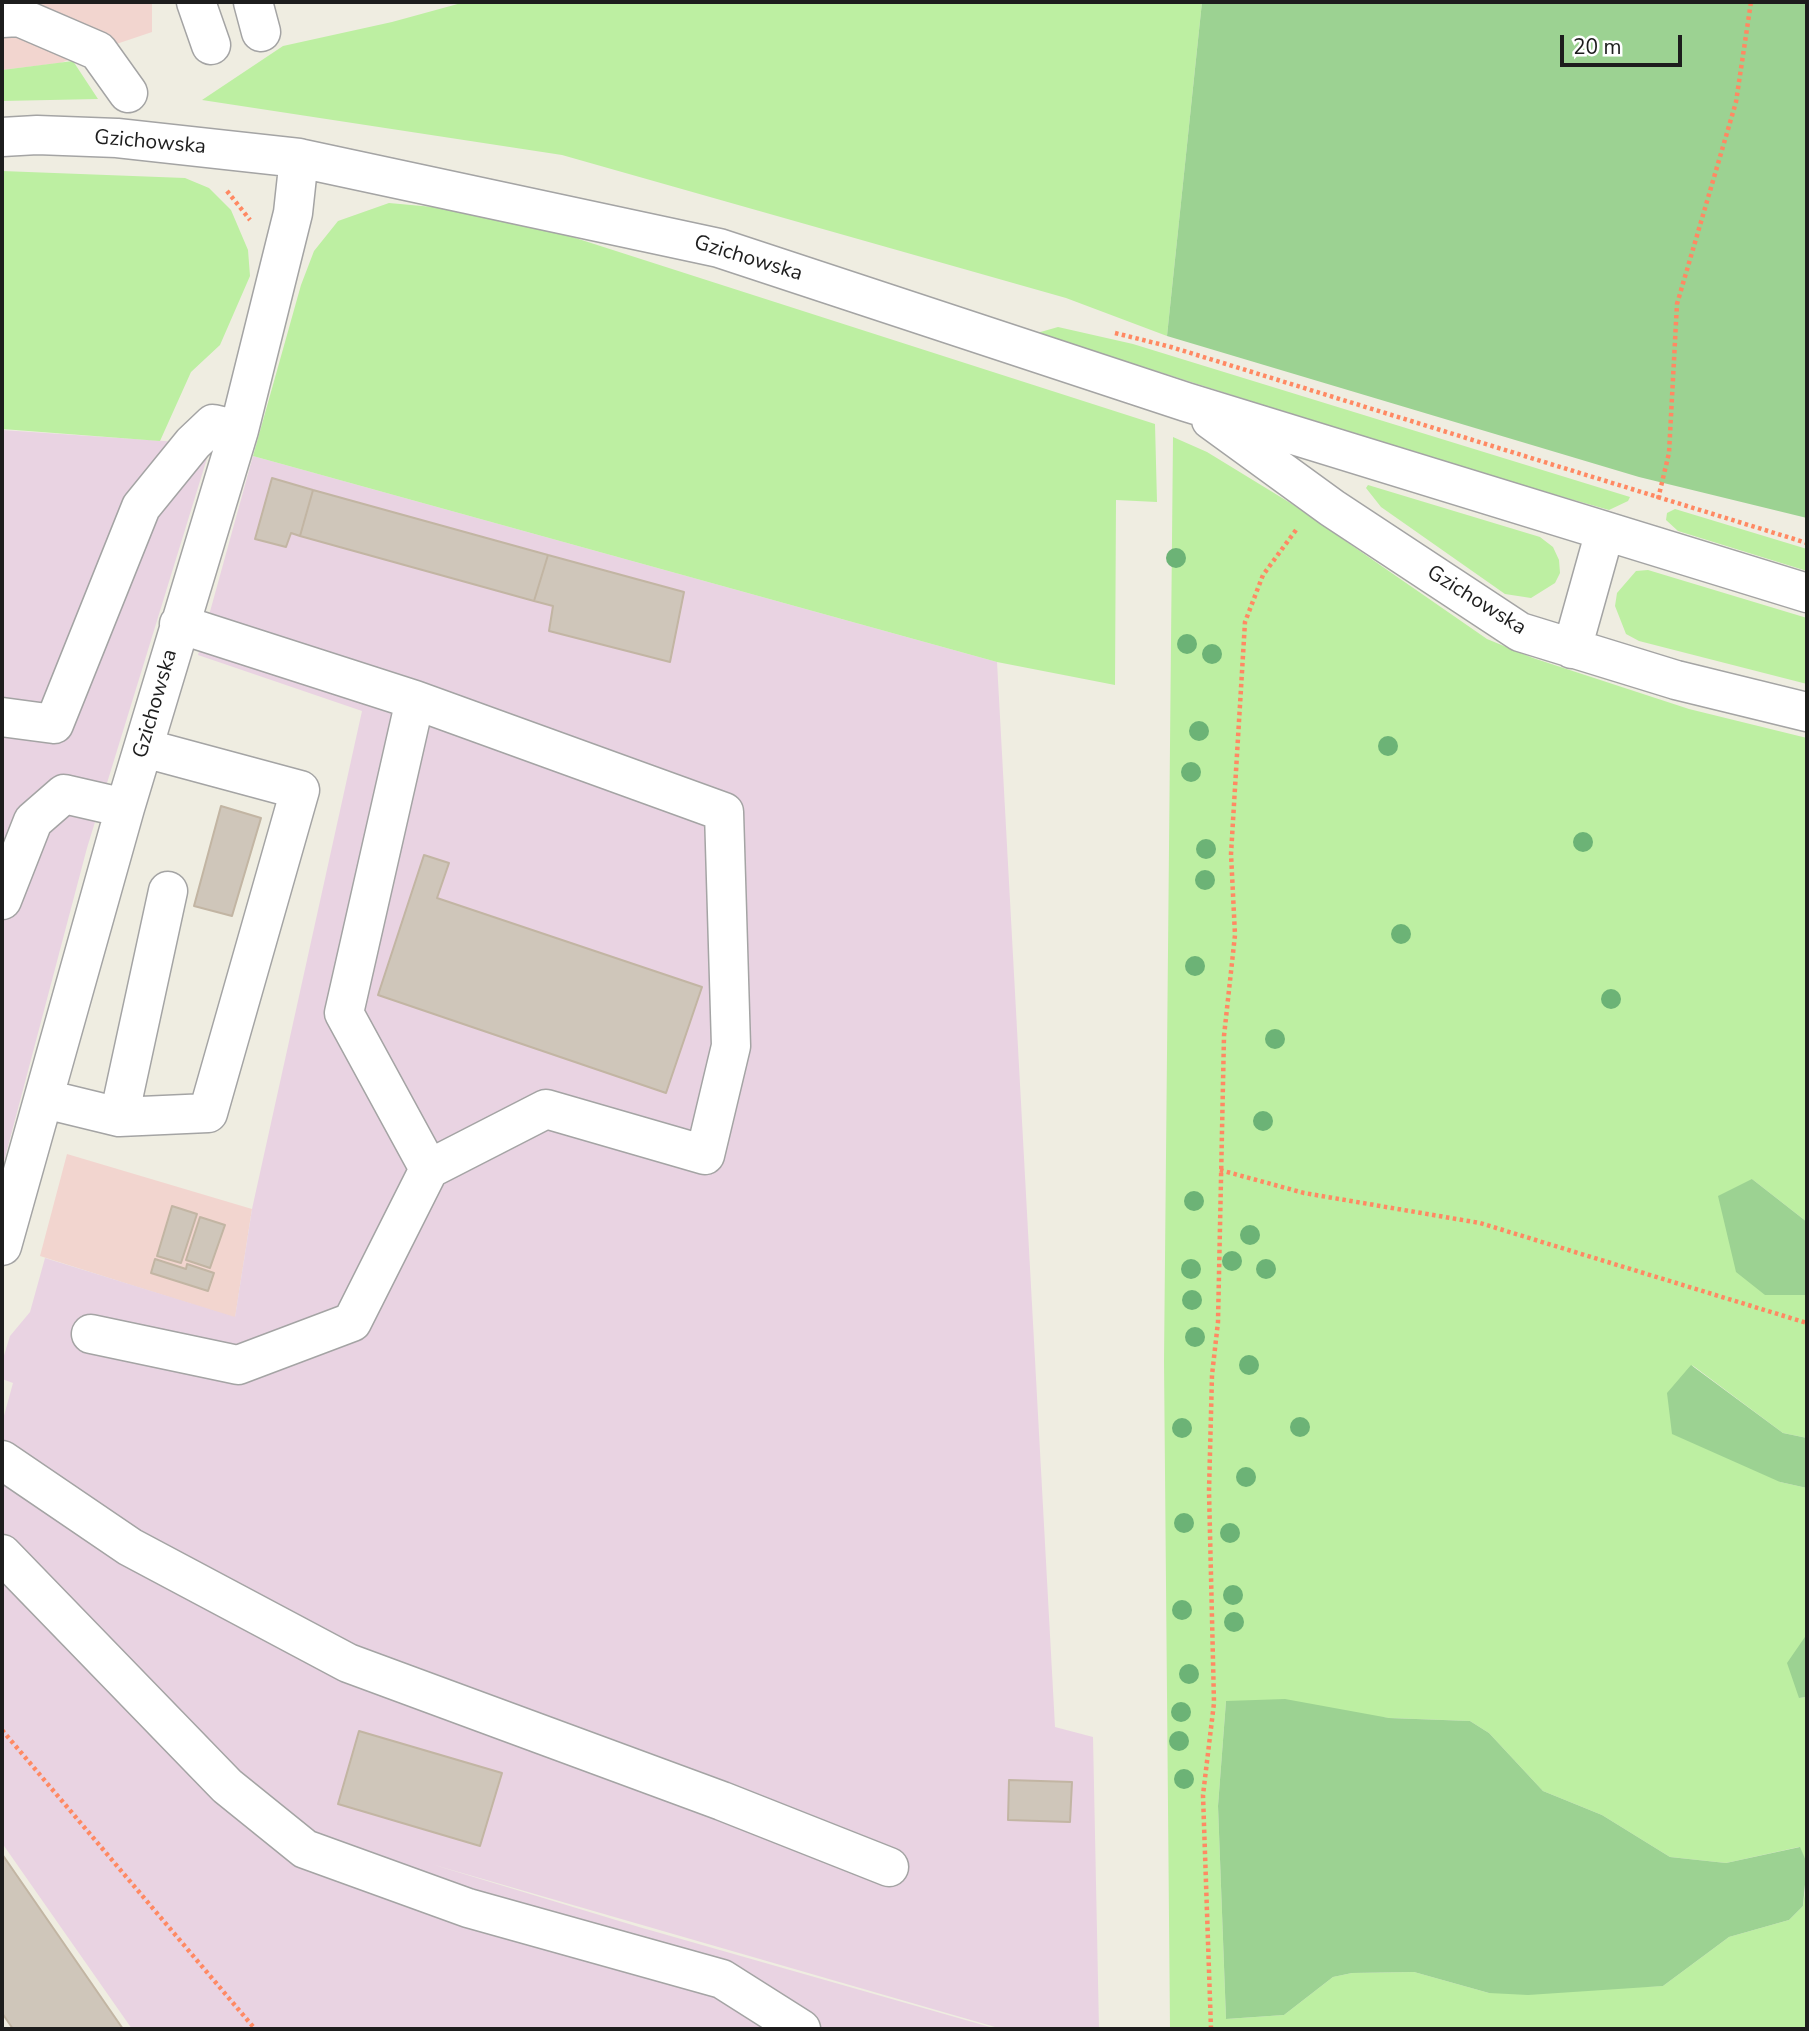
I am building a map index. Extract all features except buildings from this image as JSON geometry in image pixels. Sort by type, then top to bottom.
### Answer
[{"type":"street","points":[[197,2],[211,45]]},
{"type":"street","points":[[2,18],[19,17],[98,51],[128,93]]},
{"type":"street","name":"Gzichowska","points":[[2,137],[37,135],[117,138],[299,158],[719,248],[1186,402],[1807,593]]},
{"type":"street","name":"Gzichowska","points":[[2,1247],[125,808],[239,430],[293,213],[299,158]]},
{"type":"street","name":"Gzichowska","points":[[1186,402],[1319,499],[1520,632],[1676,680],[1807,712]]},
{"type":"street","points":[[2,717],[54,724],[141,507],[193,443],[213,424],[239,430]]},
{"type":"street","points":[[1572,649],[1605,531]]},
{"type":"street","points":[[91,1334],[238,1365],[352,1322],[429,1169],[546,1109],[705,1155],[731,1046],[724,811],[415,700],[179,624]]},
{"type":"street","points":[[415,700],[344,1013],[429,1169]]},
{"type":"street","points":[[45,1099],[119,1117],[208,1113],[300,790],[144,748]]},
{"type":"street","points":[[2,900],[33,821],[64,794],[125,808]]},
{"type":"street","points":[[119,1117],[168,891]]},
{"type":"street","points":[[2,1460],[130,1547],[348,1663],[722,1801],[889,1867]]},
{"type":"street","points":[[2,1554],[227,1786],[305,1849],[468,1908],[722,1979],[801,2029]]},
{"type":"path","points":[[1642,542],[1658,499],[1669,453],[1677,304],[1736,102],[1751,2]]},
{"type":"path","points":[[221,185],[244,209],[253,226]]},
{"type":"path","points":[[1211,2029],[1203,1796],[1214,1703],[1209,1491],[1212,1375],[1218,1322],[1224,1036],[1235,935],[1231,854],[1245,622],[1263,575],[1319,499]]},
{"type":"path","points":[[1220,1170],[1304,1193],[1480,1223],[1807,1323]]},
{"type":"path","points":[[2,1730],[255,2029]]},
{"type":"shaded area","points":[[2,2],[152,2],[152,32],[60,63],[2,70]]},
{"type":"shaded area","points":[[2,430],[193,443],[208,455],[87,848],[2,1169]]},
{"type":"shaded area","points":[[253,456],[997,662],[1055,1727],[1093,1737],[1099,2029],[1002,2029],[431,1864],[639,1927],[997,2029],[132,2029],[2,1843],[2,1423],[13,1383],[2,1379],[2,1362],[10,1336],[30,1312],[45,1258],[235,1317],[252,1209],[362,711],[198,655]]},
{"type":"shaded area","points":[[67,1154],[252,1209],[235,1318],[40,1256]]},
{"type":"green space","points":[[465,2],[1202,2],[1167,336],[1066,298],[562,155],[202,100],[283,46],[392,22]]},
{"type":"green space","points":[[1202,2],[1807,2],[1807,518],[1639,477],[1167,336]]},
{"type":"green space","points":[[73,61],[98,99],[2,101],[2,70]]},
{"type":"green space","points":[[2,171],[185,178],[209,188],[231,210],[248,250],[250,276],[220,345],[191,372],[160,441],[2,429]]},
{"type":"green space","points":[[389,203],[433,207],[563,234],[1155,424],[1157,502],[1116,500],[1115,685],[997,662],[253,456],[301,285],[314,251],[338,221]]},
{"type":"green space","points":[[1058,327],[1133,344],[1630,497],[1628,501],[1609,510],[1458,467],[1037,333]]},
{"type":"green space","points":[[1173,437],[1207,452],[1292,504],[1487,639],[1533,658],[1689,709],[1807,738],[1807,1222],[1752,1179],[1765,1295],[1807,1295],[1807,1438],[1783,1433],[1692,1365],[1780,1482],[1807,1488],[1807,1634],[1799,1698],[1807,1697],[1807,1863],[1799,1847],[1726,1863],[1670,1857],[1602,1815],[1543,1791],[1489,1733],[1470,1721],[1389,1718],[1226,1701],[1218,1806],[1226,2019],[1284,2015],[1333,1977],[1352,1973],[1414,1972],[1489,1993],[1663,1986],[1729,1937],[1789,1920],[1803,1906],[1807,1877],[1807,2029],[1170,2029],[1164,1361]]},
{"type":"green space","points":[[1368,485],[1540,537],[1553,547],[1559,560],[1560,573],[1555,583],[1531,598],[1505,594],[1381,507],[1366,488]]},
{"type":"green space","points":[[1675,509],[1807,549],[1807,571],[1678,531],[1666,520],[1667,513]]},
{"type":"green space","points":[[1648,570],[1807,618],[1807,684],[1639,641],[1626,634],[1615,606],[1617,593],[1636,571]]},
{"type":"green space","points":[[1752,1179],[1807,1222],[1807,1295],[1765,1295],[1736,1272],[1718,1196]]},
{"type":"green space","points":[[1691,1365],[1783,1433],[1807,1438],[1807,1488],[1780,1482],[1672,1434],[1667,1393]]},
{"type":"green space","points":[[1807,1634],[1807,1697],[1799,1698],[1787,1663]]},
{"type":"green space","points":[[1285,1699],[1389,1718],[1470,1721],[1489,1733],[1543,1791],[1602,1815],[1670,1857],[1726,1863],[1800,1847],[1807,1863],[1803,1906],[1789,1920],[1729,1937],[1663,1986],[1528,1995],[1489,1993],[1414,1972],[1352,1973],[1333,1977],[1284,2015],[1226,2019],[1218,1806],[1226,1701]]}]
